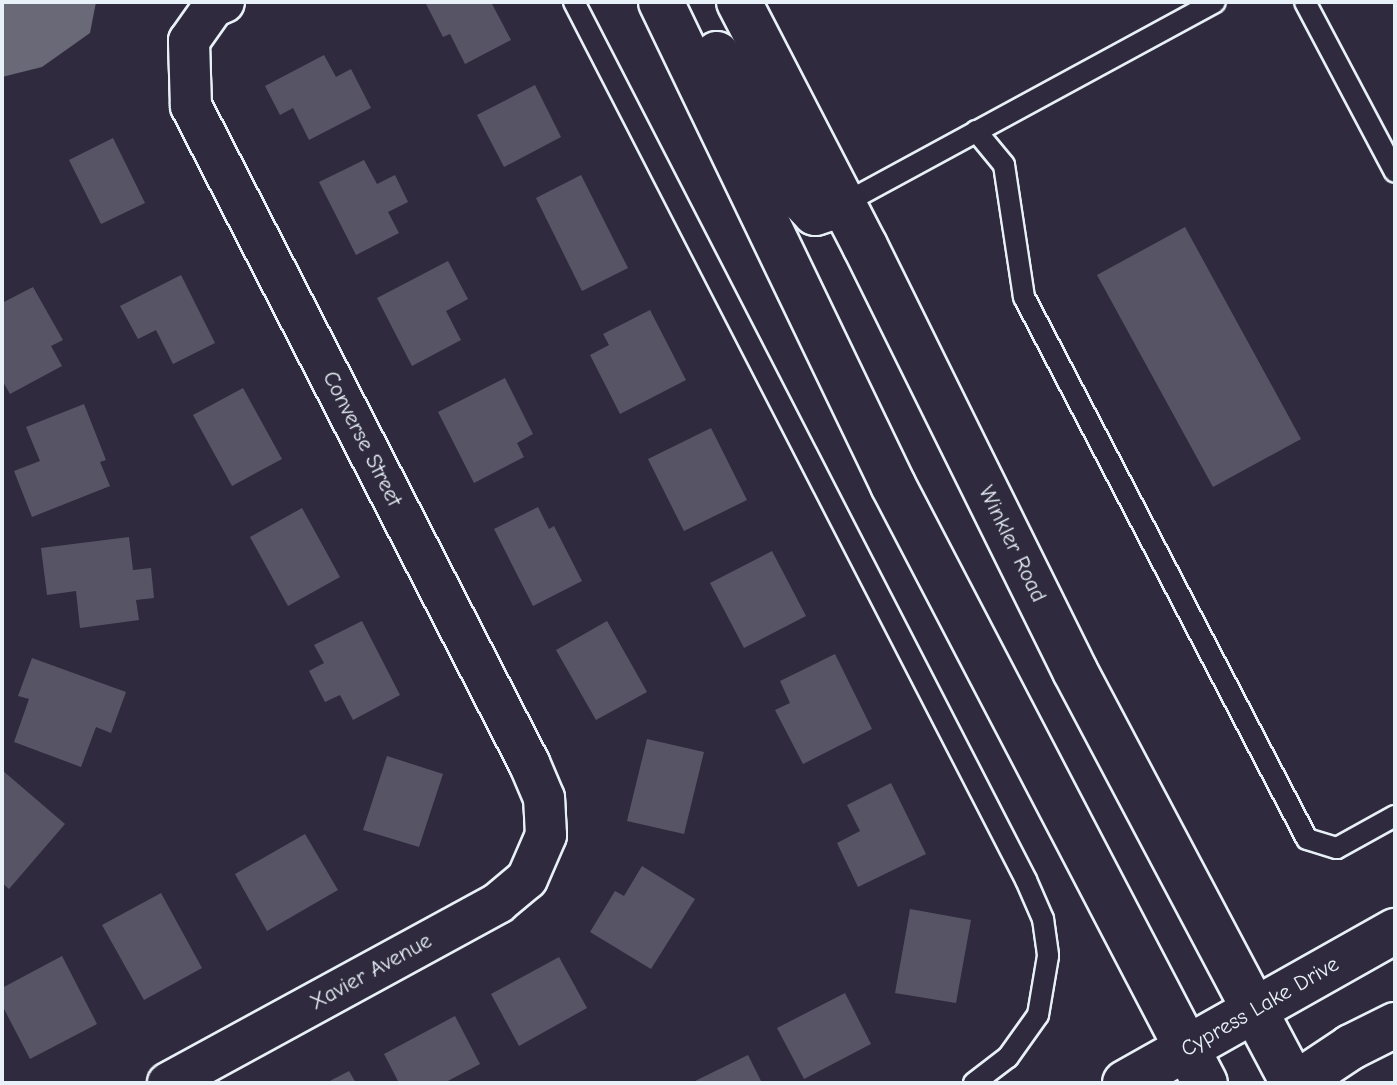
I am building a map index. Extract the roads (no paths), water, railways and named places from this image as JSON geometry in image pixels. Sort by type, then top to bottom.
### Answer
[{"type":"street","name":"Converse Street","points":[[224,2],[213,7],[189,41],[191,106],[529,763],[544,798],[546,835]]},
{"type":"street","points":[[661,2],[893,485],[1196,1066]]},
{"type":"street","points":[[676,2],[702,28],[774,161],[795,192],[815,213],[843,204]]},
{"type":"street","name":"Winkler Road","points":[[739,2],[1075,671],[1295,1083]]},
{"type":"street","name":"Xavier Avenue","points":[[168,1083],[498,903],[527,879],[546,835]]},
{"type":"street","name":"Cypress Lake Drive","points":[[1125,1083],[1196,1066],[1255,1012],[1297,984],[1395,931]]},
{"type":"street","points":[[1295,1083],[1351,1047],[1395,1025]]},
{"type":"lane","points":[[574,2],[1026,880],[1043,919],[1048,956],[1038,1015],[1008,1057],[974,1083]]},
{"type":"lane","points":[[843,204],[1215,2]]},
{"type":"lane","points":[[1305,2],[1395,172]]},
{"type":"lane","points":[[976,131],[1004,165],[1024,297],[1307,839],[1337,848],[1395,816]]},
{"type":"water","points":[[2,2],[96,2],[90,33],[42,67],[2,77]]}]
